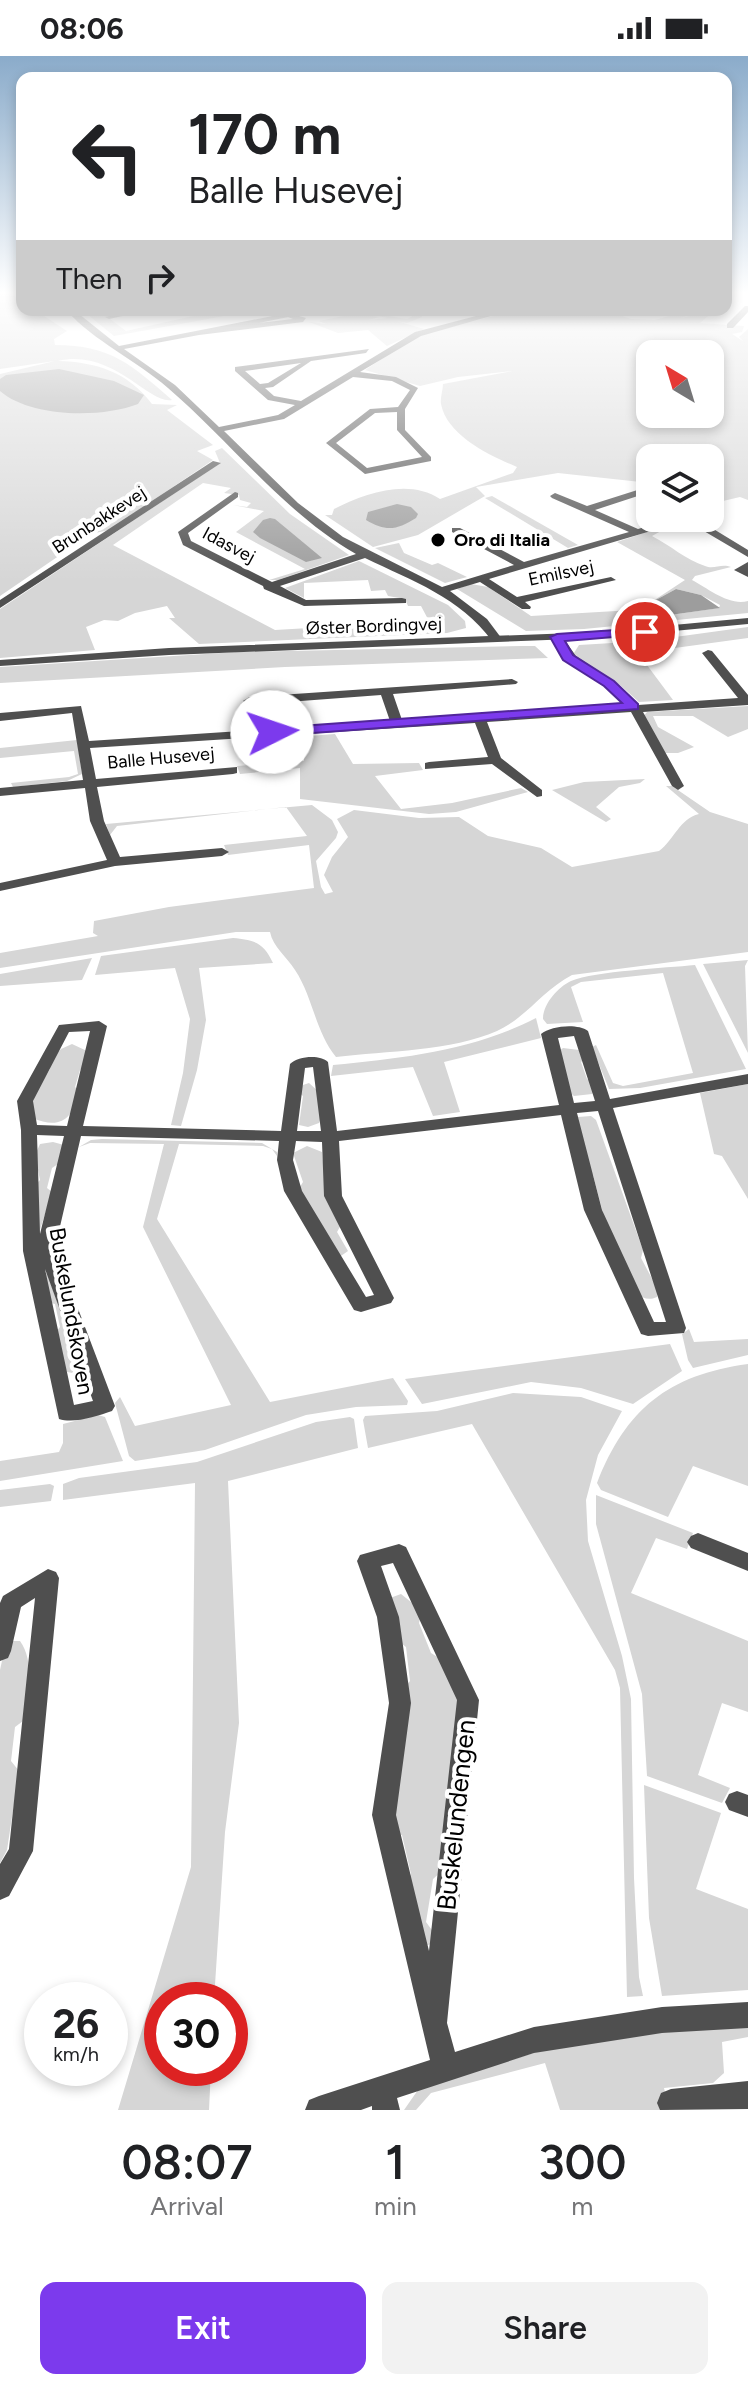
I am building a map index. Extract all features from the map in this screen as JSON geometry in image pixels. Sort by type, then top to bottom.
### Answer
[{"type":"street","points":[[174,390],[304,513],[365,554],[459,600],[485,620],[496,639]]},
{"type":"street","points":[[261,390],[271,398],[303,404]]},
{"type":"street","points":[[218,430],[267,421],[325,390]]},
{"type":"street","points":[[401,409],[373,411],[332,441],[330,446],[365,471],[427,460],[401,430],[401,409],[411,390]]},
{"type":"street","name":"Brunbakkevej","points":[[0,605],[216,463]]},
{"type":"street","points":[[626,484],[636,487]]},
{"type":"street","points":[[585,510],[636,494]]},
{"type":"street","points":[[555,496],[636,531]]},
{"type":"street","name":"Idasvej","points":[[247,505],[230,498],[183,532],[183,537],[187,543],[304,603],[381,597],[402,601]]},
{"type":"street","name":"Emilsvej","points":[[456,530],[523,566]]},
{"type":"street","name":"Emilsvej","points":[[439,591],[638,532]]},
{"type":"street","name":"Emilsvej","points":[[712,532],[748,554]]},
{"type":"street","name":"Idasvej","points":[[268,587],[365,554]]},
{"type":"street","points":[[748,565],[739,570],[748,574]]},
{"type":"street","name":"Emilsvej","points":[[480,578],[528,609]]},
{"type":"street","name":"Emilsvej","points":[[518,600],[611,580]]},
{"type":"street","name":"Øster Bordingvej","points":[[0,663],[163,651],[557,637],[675,630],[748,621]]},
{"type":"street","points":[[557,637],[567,657],[609,684],[633,707],[670,780]]},
{"type":"street","name":"Balle Husevej","points":[[708,653],[746,697]]},
{"type":"street","points":[[249,700],[512,683]]},
{"type":"street","points":[[386,691],[397,723]]},
{"type":"street","name":"Balle Husevej","points":[[84,745],[746,697]]},
{"type":"street","name":"Balle Husevej","points":[[0,717],[77,709],[97,821],[115,862]]},
{"type":"street","points":[[479,717],[495,760],[537,793]]},
{"type":"street","points":[[429,767],[495,760]]},
{"type":"street","name":"Balle Husevej","points":[[0,792],[234,771]]},
{"type":"street","points":[[0,887],[115,862],[222,852]]},
{"type":"street","name":"Buskelundskoven","points":[[99,1026],[46,1248],[105,1406],[66,1414],[32,1251],[29,1130],[25,1101],[64,1028],[99,1026]]},
{"type":"street","points":[[580,1031],[677,1328],[648,1329],[593,1210],[568,1109],[549,1034],[580,1031]]},
{"type":"street","points":[[320,1062],[330,1137],[333,1196],[385,1298],[361,1305],[293,1191],[285,1160],[287,1138],[298,1064],[320,1062]]},
{"type":"street","points":[[29,1130],[330,1137],[604,1105],[748,1079]]},
{"type":"street","points":[[698,1542],[748,1562]]},
{"type":"street","name":"Buskelundengen","points":[[435,2021],[468,1700],[399,1553],[368,1561],[388,1617],[400,1703],[384,1815],[445,2068]]},
{"type":"street","points":[[0,1651],[11,1602],[48,1578],[21,1851],[0,1888]]},
{"type":"street","points":[[319,2110],[384,2100],[445,2068],[534,2040],[662,2020],[748,2015]]},
{"type":"street","points":[[671,2103],[748,2095]]},
{"type":"shaded area","points":[[0,390],[140,390],[152,404],[177,405],[167,410],[213,445],[197,451],[213,460],[109,530],[91,534],[0,596]]},
{"type":"shaded area","points":[[133,390],[144,395],[138,404],[123,409],[67,413],[30,406],[0,391]]},
{"type":"shaded area","points":[[146,390],[160,390],[172,400],[163,399]]},
{"type":"shaded area","points":[[442,390],[636,390],[636,428],[724,428],[724,390],[748,390],[748,500],[740,497],[724,501],[724,444],[636,444],[636,481],[558,473],[476,487],[485,496],[418,535],[373,547],[325,515],[332,515],[334,509],[373,493],[415,489],[440,499],[513,473],[517,467],[483,451],[461,435],[445,415],[441,402]]},
{"type":"shaded area","points":[[222,448],[290,514],[349,555],[278,580],[269,580],[305,569],[236,532],[264,511],[233,505],[247,507],[251,503],[240,500],[239,495],[224,493],[231,488],[203,483],[113,545],[275,630],[429,621],[421,606],[408,606],[405,599],[388,596],[385,590],[371,591],[368,580],[304,583],[304,598],[285,588],[359,561],[448,605],[465,621],[466,628],[447,633],[199,644],[169,618],[175,618],[167,606],[86,627],[95,650],[0,658],[0,609],[220,463],[215,451]]},
{"type":"shaded area","points":[[492,496],[578,545],[568,548],[485,498]]},
{"type":"shaded area","points":[[397,504],[411,507],[418,514],[416,518],[391,528],[366,520],[368,512]]},
{"type":"shaded area","points":[[270,518],[322,558],[306,562],[253,532],[263,520]]},
{"type":"shaded area","points":[[647,532],[659,532],[652,536],[691,560],[708,567],[731,567],[695,576],[692,580],[726,599],[748,601],[748,613],[584,629],[526,631],[457,589],[471,584],[488,587],[531,616],[650,609],[650,603],[685,580],[617,542]],"holes":[[[676,589],[701,595],[720,605],[719,608],[670,615],[659,613],[654,601]]]},
{"type":"shaded area","points":[[399,543],[404,553],[432,565],[438,563],[467,577],[445,583],[375,548]]},
{"type":"shaded area","points":[[676,589],[701,595],[720,608],[670,615],[659,613],[654,601]]},
{"type":"shaded area","points":[[748,627],[748,638],[638,653],[673,700],[639,702],[620,685],[581,662],[574,653],[579,645],[646,641]]},
{"type":"shaded area","points":[[535,646],[548,658],[285,667],[0,683],[0,667],[237,652]]},
{"type":"shaded area","points":[[748,706],[748,729],[728,737],[693,716],[653,716],[658,727],[694,747],[678,753],[665,753],[643,717],[647,712]]},
{"type":"shaded area","points":[[335,734],[353,764],[419,763],[423,770],[375,776],[401,809],[452,803],[521,788],[528,792],[456,812],[429,814],[300,799],[300,768],[240,774],[237,766],[304,761],[304,740],[296,737]]},
{"type":"shaded area","points":[[77,740],[82,774],[67,781],[13,787],[11,783],[78,774],[74,751],[0,758],[0,748]]},
{"type":"shaded area","points":[[645,779],[619,787],[596,807],[611,819],[606,822],[552,790],[584,782]]},
{"type":"shaded area","points":[[666,786],[672,786],[710,812],[748,824],[748,952],[572,975],[508,1025],[479,1038],[418,1049],[336,1057],[323,1036],[301,980],[270,932],[236,932],[0,968],[0,953],[98,936],[93,933],[94,921],[169,907],[314,888],[309,845],[228,855],[224,845],[307,836],[286,807],[312,805],[332,820],[338,832],[316,861],[325,894],[333,892],[324,875],[332,857],[348,837],[337,819],[354,810],[419,818],[459,817],[488,836],[541,848],[572,867],[659,851],[687,820],[699,814]]},
{"type":"shaded area","points":[[266,809],[117,826],[110,835],[106,824]]},
{"type":"shaded area","points":[[233,938],[258,944],[273,963],[199,968],[206,1020],[197,1070],[181,1126],[171,1125],[183,1073],[190,1019],[175,968],[95,975],[101,956]]},
{"type":"shaded area","points":[[92,958],[82,980],[0,986],[0,974]]},
{"type":"shaded area","points":[[748,960],[745,966],[748,1053],[703,964]]},
{"type":"shaded area","points":[[695,965],[746,1069],[640,1088],[609,1089],[592,1047],[596,1045],[613,1083],[623,1086],[693,1073],[663,973],[581,982],[571,987],[583,1022],[547,1024],[543,1019],[552,997],[571,981],[613,972]]},
{"type":"shaded area","points":[[536,1018],[541,1038],[444,1062],[460,1112],[433,1116],[413,1067],[331,1076],[333,1065],[411,1056],[462,1046]]},
{"type":"shaded area","points":[[72,1044],[87,1051],[86,1066],[80,1070],[75,1087],[79,1091],[73,1109],[64,1120],[58,1122],[32,1118],[34,1089],[40,1086],[50,1069],[47,1064],[61,1049]]},
{"type":"shaded area","points":[[563,1048],[579,1050],[586,1058],[581,1062],[587,1079],[594,1083],[596,1089],[592,1094],[574,1096],[568,1091],[559,1051]]},
{"type":"shaded area","points":[[309,1083],[320,1093],[322,1115],[319,1123],[308,1127],[299,1125],[303,1096],[298,1092]]},
{"type":"shaded area","points":[[748,1084],[748,1199],[722,1156],[714,1154],[700,1093]]},
{"type":"shaded area","points":[[591,1116],[596,1120],[643,1250],[641,1258],[658,1290],[657,1297],[646,1298],[636,1293],[608,1232],[593,1175],[586,1171],[578,1117]]},
{"type":"shaded area","points":[[91,1140],[262,1143],[272,1149],[263,1146],[179,1144],[157,1219],[270,1402],[393,1378],[408,1401],[407,1405],[356,1407],[306,1415],[205,1450],[135,1461],[129,1456],[115,1403],[120,1397],[135,1426],[231,1405],[143,1227],[164,1144],[90,1143],[79,1147]]},
{"type":"shaded area","points":[[53,1142],[64,1145],[58,1164],[52,1168],[47,1188],[52,1192],[39,1233],[34,1186],[40,1180],[35,1155],[40,1144]]},
{"type":"shaded area","points":[[307,1146],[322,1152],[326,1195],[341,1225],[337,1232],[348,1251],[338,1258],[298,1190],[303,1182],[293,1153]]},
{"type":"shaded area","points":[[47,1273],[78,1362],[73,1373],[67,1372],[53,1336],[60,1327],[55,1304],[47,1302],[42,1274]]},
{"type":"shaded area","points":[[689,1329],[694,1342],[748,1339],[748,1355],[693,1368],[682,1334]]},
{"type":"shaded area","points":[[670,1344],[682,1371],[633,1404],[581,1388],[531,1382],[422,1404],[405,1379]]},
{"type":"shaded area","points":[[748,1364],[748,1486],[693,1466],[668,1517],[601,1490],[597,1483],[609,1457],[636,1416],[653,1400],[695,1377]]},
{"type":"shaded area","points":[[513,1393],[581,1397],[622,1411],[598,1455],[586,1500],[588,1541],[622,1656],[631,1699],[634,1878],[639,1977],[643,1996],[627,1997],[620,1688],[615,1670],[472,1424],[368,1448],[365,1416],[437,1411]]},
{"type":"shaded area","points":[[98,1415],[105,1417],[123,1461],[0,1481],[0,1461],[59,1452],[63,1443],[63,1424]]},
{"type":"shaded area","points":[[354,1419],[358,1448],[228,1481],[239,1723],[225,1832],[215,1982],[156,1982],[191,1867],[195,1483],[63,1500],[63,1484],[79,1478],[197,1462],[316,1422]]},
{"type":"shaded area","points":[[54,1486],[51,1501],[0,1507],[0,1490]]},
{"type":"shaded area","points":[[596,1495],[693,1533],[687,1549],[656,1538],[631,1593],[748,1641],[748,1712],[722,1703],[698,1775],[730,1788],[722,1803],[647,1776],[642,1694],[596,1524]]},
{"type":"shaded area","points":[[401,1594],[416,1606],[421,1615],[419,1623],[431,1653],[444,1661],[458,1698],[442,1871],[433,1879],[426,1922],[434,1933],[431,1944],[425,1946],[405,1884],[411,1874],[402,1835],[394,1834],[404,1688],[410,1681],[406,1647],[397,1640],[390,1598]]},
{"type":"shaded area","points":[[10,1641],[20,1641],[25,1649],[29,1688],[27,1718],[15,1727],[11,1761],[19,1771],[7,1850],[0,1863],[0,1670],[5,1647]]},
{"type":"shaded area","points":[[644,1785],[721,1813],[696,1889],[748,1909],[748,1990],[662,1996],[649,1918]]},
{"type":"shaded area","points":[[144,2023],[144,2086],[210,2086],[209,2110],[118,2110],[125,2086],[128,2086]]},
{"type":"shaded area","points":[[748,2027],[748,2037],[722,2042],[724,2073],[713,2083],[664,2088],[669,2110],[560,2110],[545,2063],[431,2093],[416,2110],[404,2110],[420,2087],[537,2052],[627,2036]]},
{"type":"place","name":"Oro di Italia","points":[[438,540]]},
{"type":"route","points":[[272,732],[633,707],[609,684],[567,657],[557,637],[645,632]]}]
